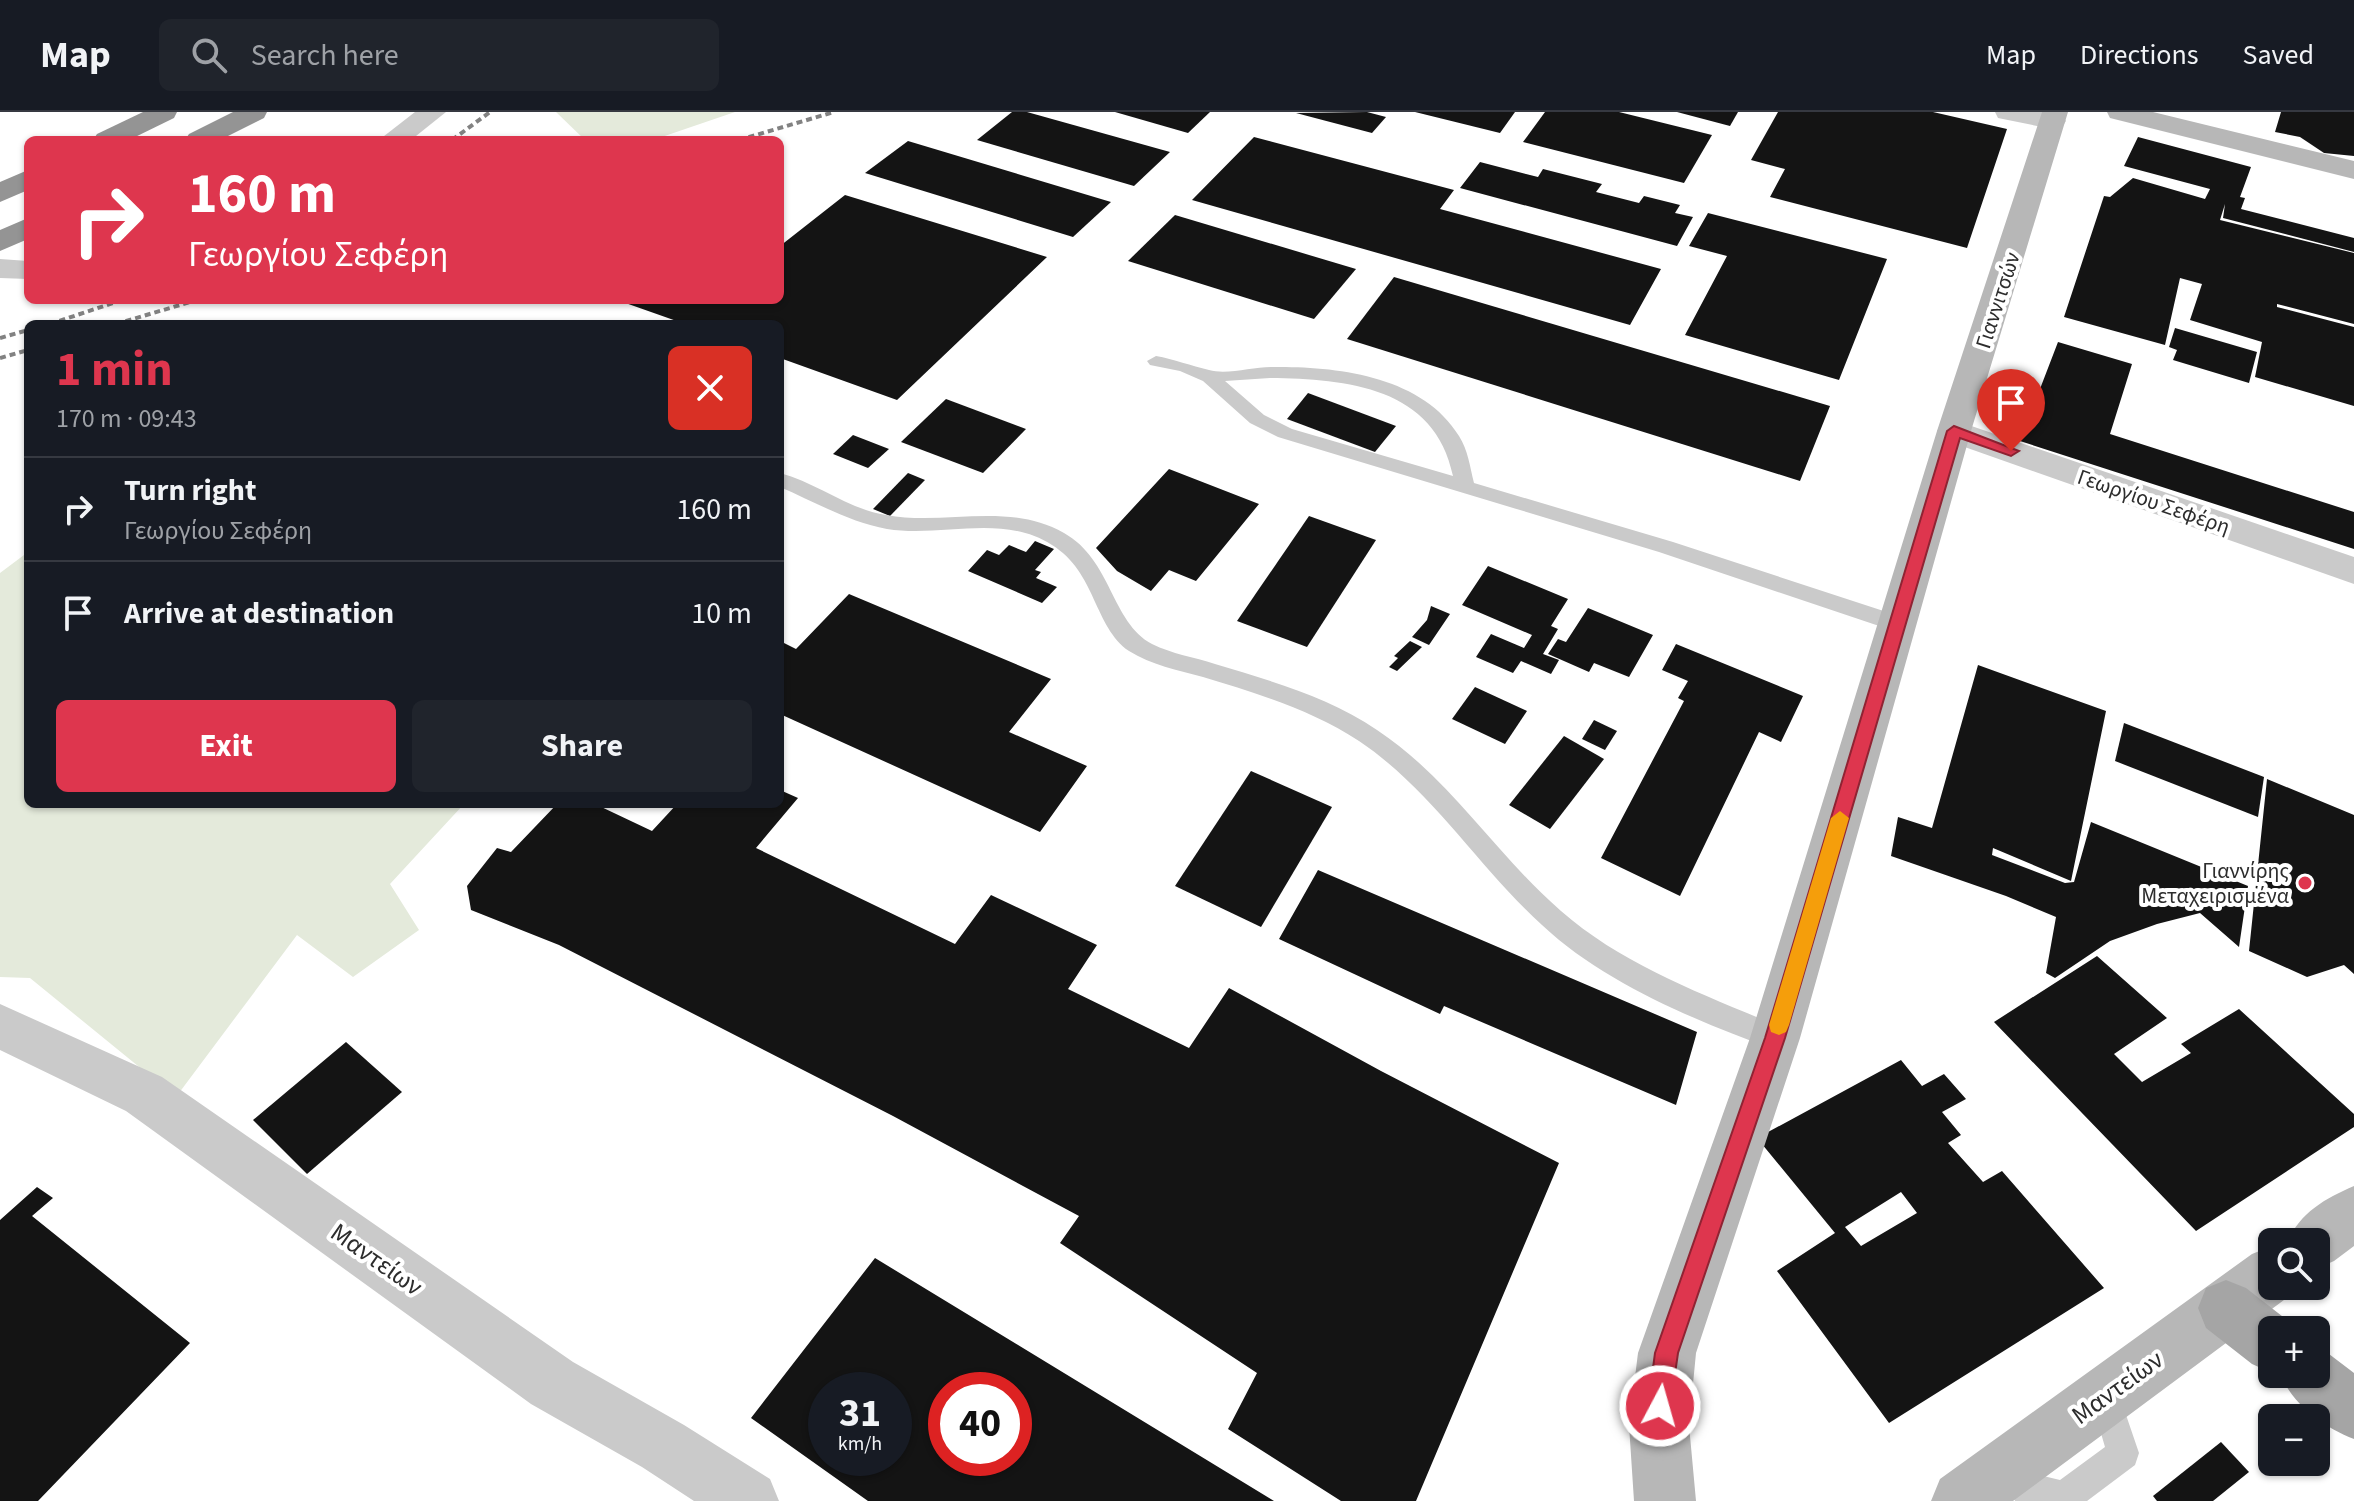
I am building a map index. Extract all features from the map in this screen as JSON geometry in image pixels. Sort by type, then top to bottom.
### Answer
[{"type":"highway","points":[[115,136],[164,112]]},
{"type":"highway","points":[[207,136],[254,112]]},
{"type":"highway","points":[[0,193],[24,181]]},
{"type":"highway","points":[[0,242],[24,229]]},
{"type":"main road","points":[[2226,1308],[2258,1333]]},
{"type":"main road","points":[[2326,1388],[2354,1410]]},
{"type":"street","points":[[399,136],[433,112]]},
{"type":"street","points":[[2008,112],[2054,117]]},
{"type":"street","points":[[2120,112],[2354,170]]},
{"type":"street","name":"Γιαννιτσών","points":[[1665,1501],[1659,1425],[1667,1353],[1775,1038],[1954,431],[2054,117]]},
{"type":"street","points":[[0,268],[24,270]]},
{"type":"street","name":"Γεωργίου Σεφέρη","points":[[1954,431],[2354,571]]},
{"type":"street","name":"Μαντείων","points":[[0,1026],[144,1094],[552,1383],[663,1446],[748,1501]]},
{"type":"street","points":[[2330,1231],[2354,1213]]},
{"type":"street","name":"Μαντείων","points":[[1962,1501],[2258,1284]]},
{"type":"lane","points":[[1156,361],[1185,367],[1209,377],[1257,419],[1285,433],[1464,484],[1897,624]]},
{"type":"lane","points":[[1209,377],[1300,372],[1338,376],[1382,388],[1434,417],[1448,433],[1457,449],[1464,484]]},
{"type":"lane","points":[[784,481],[884,522],[928,525],[974,519],[998,520],[1025,524],[1058,538],[1089,567],[1116,623],[1131,641],[1175,660],[1291,697],[1331,713],[1370,736],[1407,765],[1440,797],[1507,875],[1592,950],[1647,980],[1775,1038]]},
{"type":"lane","points":[[2027,1489],[2064,1498],[2123,1453],[2114,1423]]},
{"type":"green space","points":[[556,112],[735,112],[665,136],[581,136]]},
{"type":"green space","points":[[24,555],[24,808],[460,808],[390,884],[419,930],[353,977],[297,935],[176,1097],[30,978],[0,977],[0,573]]},
{"type":"building","points":[[1012,112],[1027,112],[1170,152],[1134,186],[977,140]]},
{"type":"building","points":[[1115,112],[1210,112],[1188,133]]},
{"type":"building","points":[[1367,112],[1386,117],[1372,133],[1296,113]]},
{"type":"building","points":[[1415,112],[1515,112],[1500,133]]},
{"type":"building","points":[[1545,112],[1619,112],[1712,135],[1684,183],[1523,142]]},
{"type":"building","points":[[1677,112],[1738,112],[1730,126]]},
{"type":"building","points":[[1778,112],[1933,112],[2007,129],[1967,248],[1770,197],[1785,169],[1751,160]]},
{"type":"building","points":[[2281,112],[2354,112],[2354,156],[2324,153],[2300,137],[2275,132]]},
{"type":"building","points":[[1254,137],[1454,190],[1440,209],[1661,269],[1630,325],[1192,200]]},
{"type":"building","points":[[2138,137],[2251,167],[2240,197],[2245,198],[2241,209],[2354,238],[2354,252],[2223,218],[2225,204],[2220,220],[2354,253],[2354,324],[2277,304],[2277,307],[2354,327],[2354,406],[2255,377],[2262,342],[2190,320],[2202,284],[2180,278],[2165,345],[2064,317],[2104,196],[2110,197],[2133,178],[2205,199],[2210,189],[2124,166]]},
{"type":"building","points":[[908,141],[1111,202],[1073,237],[865,173]]},
{"type":"building","points":[[1480,162],[1538,177],[1543,169],[1602,184],[1596,192],[1639,203],[1644,196],[1680,205],[1675,213],[1693,217],[1677,246],[1460,188]]},
{"type":"building","points":[[845,195],[1047,257],[897,400],[784,359],[784,320],[674,320],[628,304],[784,304],[784,243]]},
{"type":"building","points":[[1708,213],[1887,259],[1839,380],[1685,335],[1727,256],[1689,246]]},
{"type":"building","points":[[1175,215],[1356,269],[1314,319],[1128,261]]},
{"type":"building","points":[[1394,277],[1830,406],[1800,481],[1347,339]]},
{"type":"building","points":[[2175,328],[2257,352],[2249,383],[2173,360],[2177,350],[2169,347]]},
{"type":"building","points":[[2058,342],[2132,364],[2110,434],[2354,512],[2354,549],[2020,441]]},
{"type":"building","points":[[1308,393],[1396,426],[1375,452],[1287,419]]},
{"type":"building","points":[[946,399],[1026,429],[983,473],[901,442]]},
{"type":"building","points":[[853,435],[889,449],[868,468],[833,454]]},
{"type":"building","points":[[1169,469],[1259,504],[1196,581],[1169,570],[1151,591],[1117,571],[1096,548]]},
{"type":"building","points":[[908,473],[925,480],[890,516],[873,509]]},
{"type":"building","points":[[1309,516],[1376,540],[1307,647],[1237,621]]},
{"type":"building","points":[[1035,541],[1054,549],[1035,570],[1041,572],[1036,578],[1057,587],[1042,603],[968,571],[987,550],[999,555],[1009,545],[1026,552]]},
{"type":"building","points":[[1488,566],[1568,599],[1551,626],[1558,629],[1543,654],[1559,660],[1551,674],[1521,661],[1513,673],[1476,657],[1491,634],[1524,648],[1532,635],[1462,605]]},
{"type":"building","points":[[849,594],[1051,679],[1009,732],[1087,766],[1040,832],[784,716],[784,643],[796,649]]},
{"type":"building","points":[[1431,606],[1450,614],[1429,645],[1412,637],[1427,620]]},
{"type":"building","points":[[1588,608],[1653,635],[1629,677],[1594,663],[1589,672],[1548,654],[1558,639],[1566,642]]},
{"type":"building","points":[[1410,641],[1422,647],[1397,671],[1389,667],[1398,658],[1394,656]]},
{"type":"building","points":[[1676,644],[1803,696],[1781,742],[1759,732],[1680,896],[1601,858],[1684,701],[1678,698],[1688,681],[1662,670]]},
{"type":"building","points":[[1978,665],[2106,711],[2071,881],[1993,848],[1992,855],[2065,883],[2074,882],[2091,822],[2248,886],[2239,947],[2200,913],[2110,941],[2055,978],[2046,973],[2056,917],[1891,856],[1898,817],[1932,828]]},
{"type":"building","points":[[1475,687],[1527,711],[1505,744],[1452,719]]},
{"type":"building","points":[[1594,720],[1617,731],[1605,750],[1582,739]]},
{"type":"building","points":[[2124,723],[2264,777],[2258,817],[2115,761]]},
{"type":"building","points":[[1564,736],[1604,759],[1550,829],[1509,805]]},
{"type":"building","points":[[1251,771],[1332,807],[1261,927],[1175,886]]},
{"type":"building","name":"Γιαννίρης Μεταχειρισμένα","points":[[2267,779],[2354,815],[2354,974],[2344,965],[2307,977],[2249,951]]},
{"type":"building","points":[[784,792],[798,798],[756,848],[955,944],[991,895],[1097,945],[1068,989],[1189,1048],[1229,988],[1559,1163],[1416,1501],[1341,1501],[1228,1429],[1257,1373],[1060,1243],[1079,1216],[893,1116],[559,945],[471,910],[467,886],[497,848],[511,852],[553,808],[603,808],[652,831],[673,808],[784,808]]},
{"type":"building","points":[[1318,870],[1697,1032],[1676,1105],[1444,1006],[1440,1014],[1279,939]]},
{"type":"building","points":[[2097,956],[2167,1018],[2114,1054],[2142,1082],[2191,1053],[2181,1044],[2239,1009],[2354,1114],[2354,1127],[2196,1231],[1994,1022]]},
{"type":"building","points":[[346,1042],[402,1092],[307,1174],[253,1120]]},
{"type":"building","points":[[1901,1060],[1922,1086],[1944,1074],[1966,1099],[1942,1112],[1961,1135],[1948,1143],[1983,1182],[2002,1171],[2104,1288],[1889,1423],[1777,1271],[1835,1233],[1757,1138]],"holes":[[[1901,1192],[1917,1213],[1861,1246],[1845,1227]]]},
{"type":"building","points":[[37,1187],[53,1198],[32,1216],[190,1343],[38,1501],[0,1501],[0,1220]]},
{"type":"building","points":[[875,1258],[1274,1501],[868,1501],[833,1476],[912,1476],[912,1372],[808,1372],[808,1458],[751,1418]]},
{"type":"building","points":[[2221,1442],[2249,1472],[2213,1501],[2157,1501],[2153,1496]]},
{"type":"railway","points":[[457,136],[490,112]]},
{"type":"railway","points":[[753,136],[834,112]]},
{"type":"railway","points":[[62,320],[110,304]]},
{"type":"railway","points":[[130,320],[184,304]]},
{"type":"railway","points":[[0,338],[24,331]]},
{"type":"railway","points":[[0,358],[24,351]]},
{"type":"slow traffic","points":[[1779,1025],[1840,818]]},
{"type":"place","name":"Γιαννίρης Μεταχειρισμένα","points":[[2305,883]]},
{"type":"route","points":[[1660,1406],[1667,1353],[1775,1038],[1954,431],[2011,451]]}]
